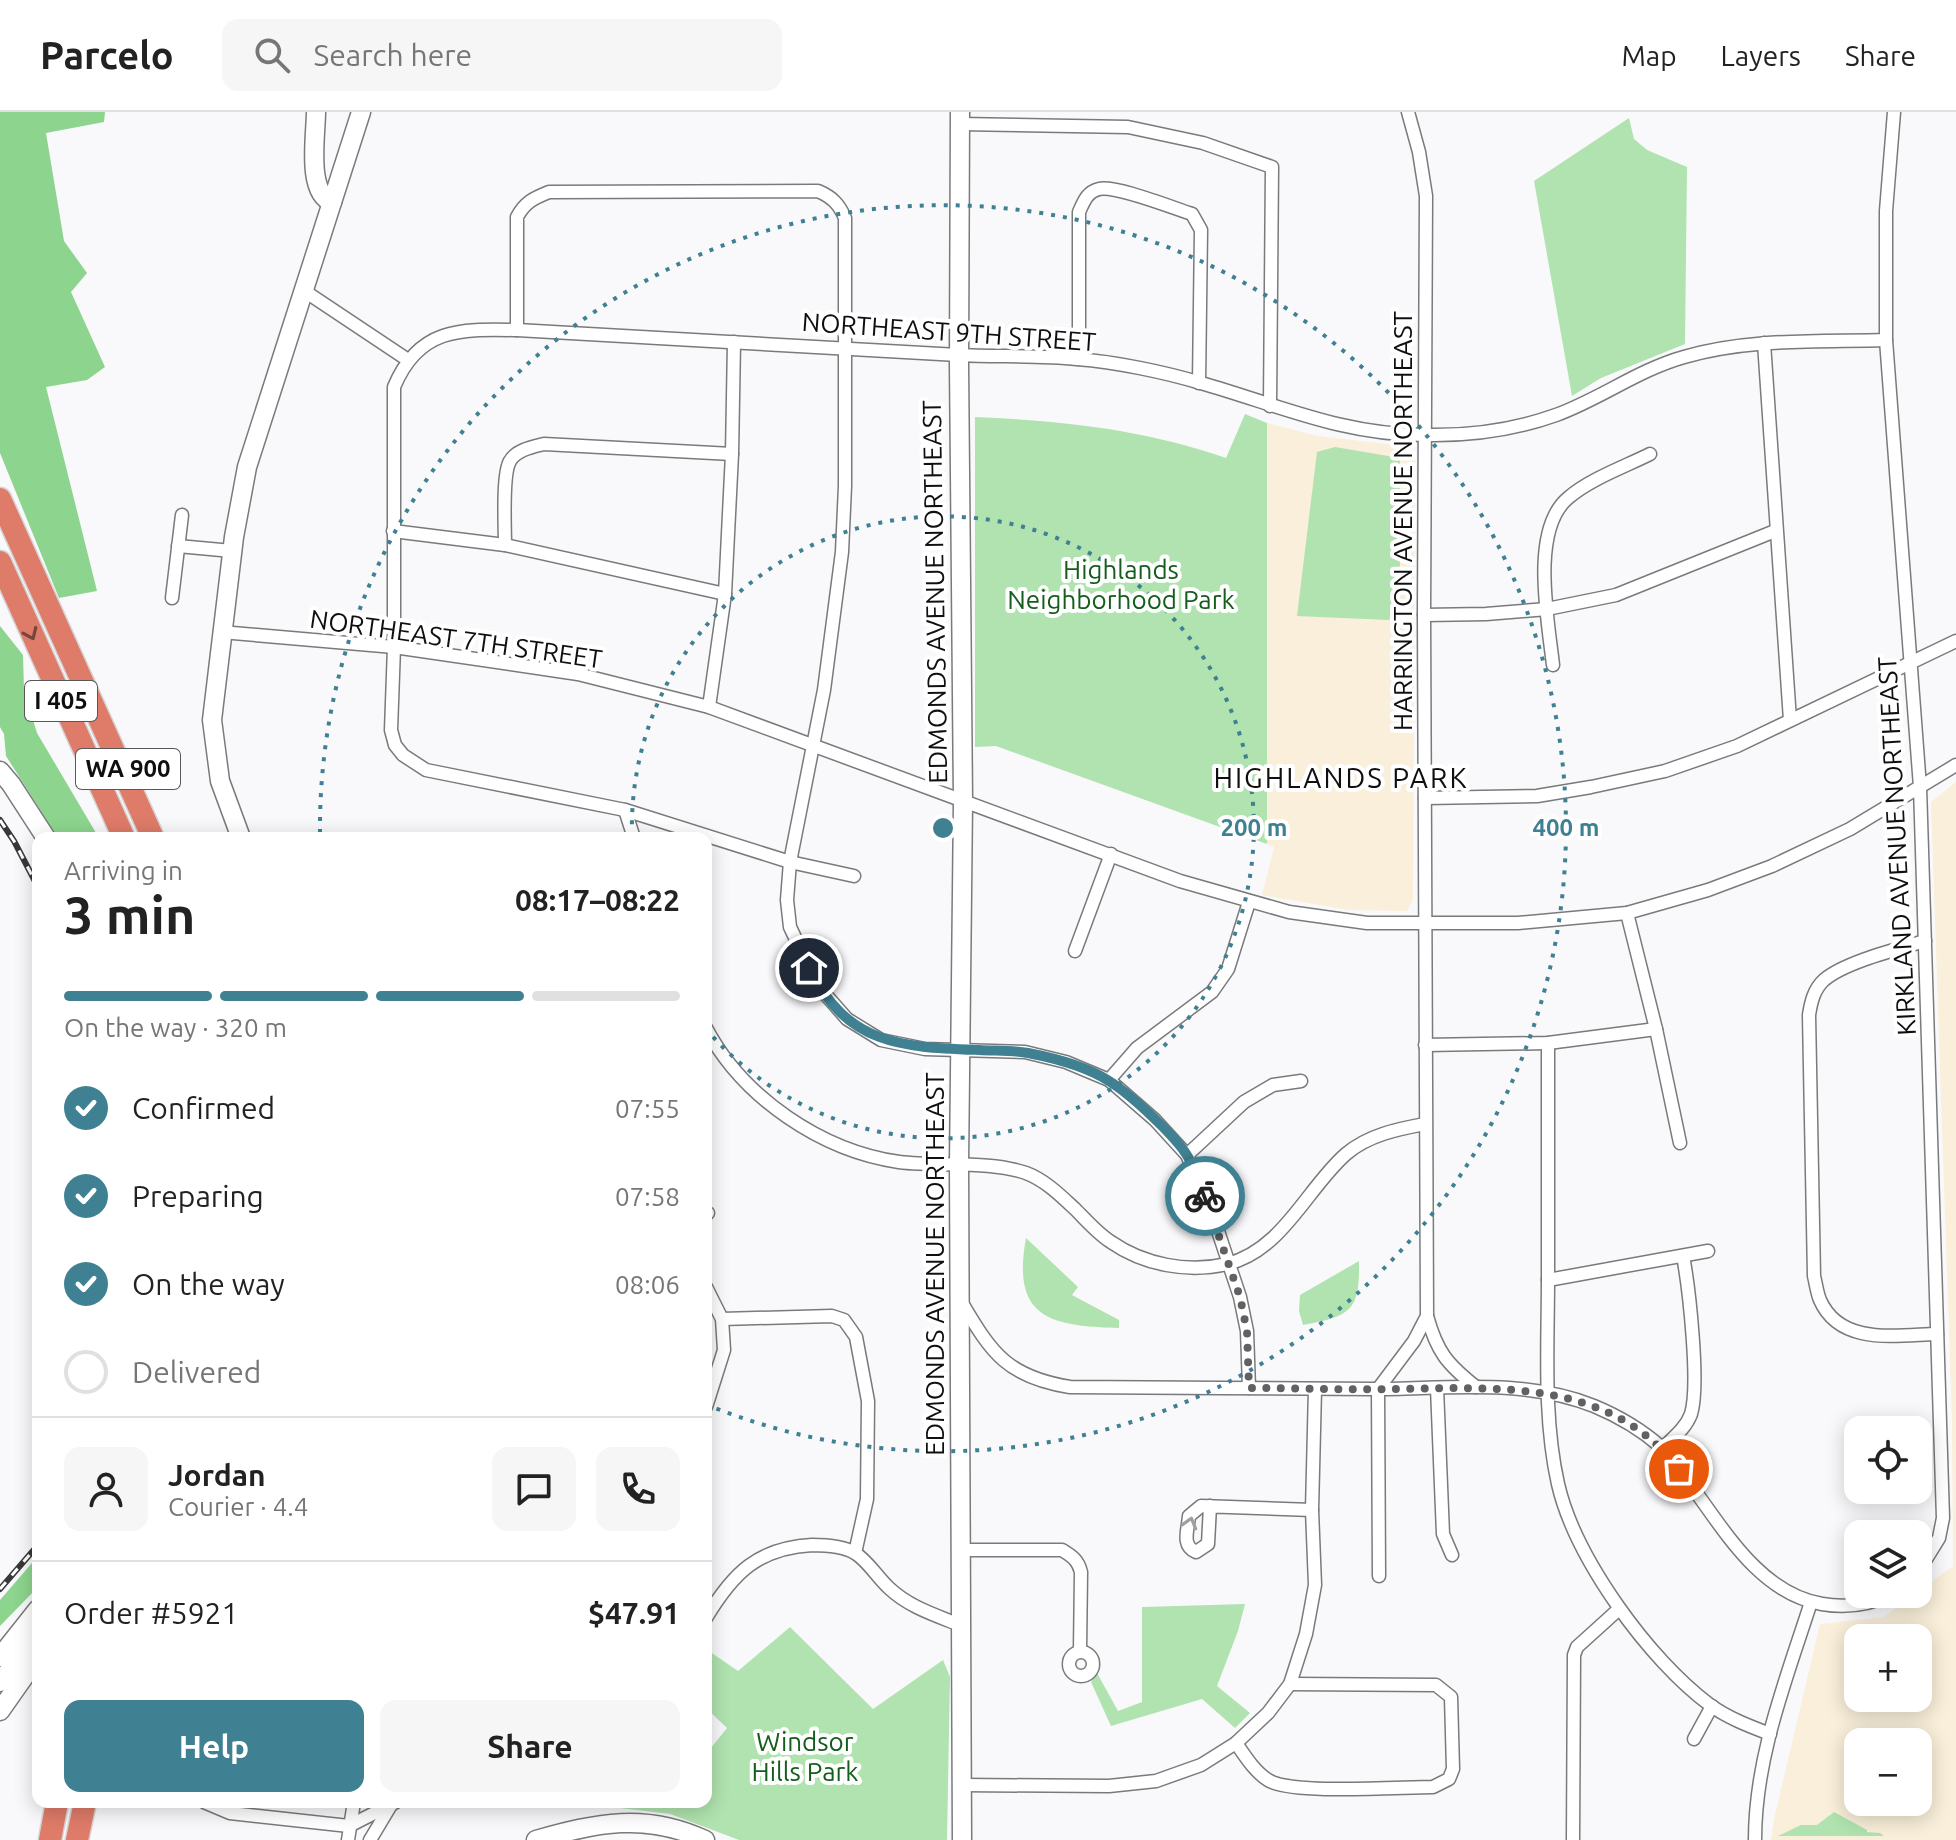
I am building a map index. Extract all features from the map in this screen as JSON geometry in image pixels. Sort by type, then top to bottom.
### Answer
[{"type":"highway","name":"I 405","points":[[0,499],[150,832]]},
{"type":"highway","name":"I 405","points":[[0,562],[121,832]]},
{"type":"highway","name":"WA 900","points":[[91,701],[160,832]]},
{"type":"highway","points":[[50,1840],[56,1808]]},
{"type":"highway","points":[[77,1840],[84,1808]]},
{"type":"street","points":[[316,112],[315,180],[319,193],[332,202]]},
{"type":"street","points":[[239,832],[220,781],[213,706],[232,551],[247,467],[361,112]]},
{"type":"street","name":"HARRINGTON AVENUE NORTHEAST","points":[[1408,112],[1426,196],[1427,1316],[1435,1346],[1444,1359],[1476,1387]]},
{"type":"street","name":"KIRKLAND AVENUE NORTHEAST","points":[[1894,112],[1886,211],[1886,340],[1920,787],[1943,1518],[1939,1538],[1932,1549]]},
{"type":"street","points":[[960,118],[1128,127],[1203,143],[1272,167],[1270,406]]},
{"type":"street","name":"EDMONDS AVENUE NORTHEAST","points":[[960,118],[962,1840]]},
{"type":"street","points":[[1079,359],[1079,212],[1087,195],[1100,188],[1120,191],[1192,214],[1201,230],[1199,383]]},
{"type":"street","points":[[517,330],[517,217],[524,204],[536,197],[549,192],[818,191],[831,197],[845,218],[845,486],[842,552],[814,745],[790,862],[787,900],[790,927],[818,986],[847,1019],[881,1040],[925,1049],[1025,1052],[1066,1062],[1109,1080],[1155,1120],[1187,1155],[1211,1210],[1240,1297],[1247,1331],[1249,1388]]},
{"type":"street","points":[[303,290],[408,360],[394,387],[391,730],[395,745],[411,762],[426,770],[625,810],[695,832]]},
{"type":"street","name":"NORTHEAST 9TH STREET","points":[[408,360],[423,346],[453,331],[517,330],[1079,359],[1199,383],[1347,428],[1424,435],[1470,434],[1512,428],[1558,415],[1684,356],[1764,343],[1886,340]]},
{"type":"street","points":[[709,707],[725,594],[734,342]]},
{"type":"street","points":[[1764,343],[1790,720]]},
{"type":"street","points":[[505,545],[510,461],[518,452],[530,447],[544,444],[732,454]]},
{"type":"street","points":[[1553,665],[1547,609],[1545,540],[1549,526],[1568,497],[1650,454]]},
{"type":"street","points":[[172,598],[182,515]]},
{"type":"street","points":[[393,531],[505,545],[725,594]]},
{"type":"street","points":[[1424,615],[1547,609],[1616,595],[1775,531]]},
{"type":"street","points":[[178,546],[232,551]]},
{"type":"street","name":"NORTHEAST 7TH STREET","points":[[221,632],[394,647],[578,674],[709,707],[1180,881],[1249,902],[1367,923],[1518,923],[1627,913],[1712,889],[1772,866],[1850,829],[1956,765]]},
{"type":"street","points":[[1425,798],[1537,796],[1665,771],[1737,746],[1956,641]]},
{"type":"street","points":[[0,771],[42,832]]},
{"type":"street","points":[[625,810],[632,832]]},
{"type":"street","points":[[712,837],[790,862],[854,876]]},
{"type":"street","points":[[1075,951],[1111,854]]},
{"type":"street","points":[[1109,1080],[1137,1048],[1212,992],[1228,969],[1249,902]]},
{"type":"street","points":[[1627,913],[1680,1143]]},
{"type":"street","points":[[1925,941],[1859,962],[1824,980],[1812,998],[1809,1015],[1814,1276],[1820,1300],[1832,1318],[1848,1328],[1867,1335],[1937,1334]]},
{"type":"street","points":[[1425,1045],[1548,1043],[1656,1029]]},
{"type":"street","points":[[712,1039],[717,1049],[762,1097],[823,1139],[899,1162],[1027,1173],[1054,1190],[1109,1242],[1145,1259],[1187,1267],[1228,1263],[1250,1253],[1273,1237],[1346,1153],[1392,1130],[1425,1124]]},
{"type":"street","points":[[1548,1043],[1547,1393],[1558,1485],[1568,1517],[1578,1542],[1619,1609],[1664,1662],[1712,1706],[1770,1734]]},
{"type":"street","points":[[1187,1155],[1244,1102],[1273,1085],[1301,1081]]},
{"type":"street","points":[[1548,1280],[1708,1251]]},
{"type":"street","points":[[1663,1448],[1686,1425],[1694,1395],[1688,1285],[1683,1256]]},
{"type":"street","points":[[712,1299],[722,1319],[724,1350],[712,1388]]},
{"type":"street","points":[[960,1300],[985,1342],[1005,1362],[1042,1382],[1070,1387],[1476,1387],[1547,1393],[1594,1406],[1628,1423],[1663,1448],[1761,1575],[1785,1593],[1811,1602],[1844,1606]]},
{"type":"street","points":[[722,1319],[832,1316],[844,1320],[856,1337],[868,1401],[869,1440],[867,1499],[855,1553]]},
{"type":"street","points":[[1379,1576],[1378,1389],[1414,1341],[1427,1316]]},
{"type":"street","points":[[1437,1388],[1443,1534],[1452,1555]]},
{"type":"street","points":[[962,1785],[1109,1786],[1156,1781],[1201,1765],[1236,1743],[1268,1713],[1290,1684],[1306,1634],[1315,1585],[1312,1510],[1315,1389]]},
{"type":"street","points":[[1210,1506],[1312,1510]]},
{"type":"street","points":[[712,1608],[721,1593],[744,1569],[760,1558],[787,1547],[822,1545],[855,1553],[889,1589],[910,1604],[960,1625]]},
{"type":"street","points":[[961,1550],[1062,1550],[1072,1556],[1081,1572],[1080,1651]]},
{"type":"street","points":[[1755,1840],[1758,1787],[1770,1734],[1811,1602]]},
{"type":"street","points":[[1573,1840],[1574,1655],[1577,1647],[1619,1609]]},
{"type":"street","points":[[0,1657],[32,1617]]},
{"type":"street","points":[[0,1682],[32,1642]]},
{"type":"street","points":[[0,1711],[32,1666]]},
{"type":"street","points":[[1236,1743],[1269,1781],[1291,1789],[1433,1787],[1449,1779],[1453,1769],[1451,1697],[1443,1689],[1436,1685],[1290,1684]]},
{"type":"street","points":[[1694,1739],[1712,1706]]},
{"type":"street","points":[[218,1808],[230,1813],[349,1833],[385,1808]]},
{"type":"street","points":[[349,1833],[353,1808]]},
{"type":"street","points":[[370,1840],[389,1808]]},
{"type":"street","points":[[536,1840],[598,1825],[651,1822],[705,1840]]},
{"type":"shaded area","points":[[1267,423],[1318,436],[1404,446],[1411,451],[1415,461],[1413,900],[1407,911],[1349,910],[1262,895],[1274,847],[1267,844]]},
{"type":"shaded area","points":[[1956,782],[1956,1840],[1771,1840],[1820,1624],[1884,1617],[1896,1608],[1932,1608],[1932,1582],[1953,1566],[1952,1422],[1931,802]]},
{"type":"green space","points":[[0,112],[105,112],[104,122],[46,133],[64,241],[87,273],[71,292],[105,367],[87,380],[46,387],[97,591],[59,598],[0,453]]},
{"type":"green space","points":[[1629,118],[1634,139],[1647,150],[1687,167],[1685,344],[1601,378],[1572,396],[1534,181]]},
{"type":"green space","name":"Highlands Neighborhood Park","points":[[1245,414],[1267,423],[1267,844],[996,746],[975,747],[975,417],[1040,421],[1133,433],[1226,458]]},
{"type":"green space","points":[[1335,447],[1400,458],[1400,607],[1389,620],[1297,616],[1317,452]]},
{"type":"green space","points":[[0,626],[23,655],[24,690],[37,733],[95,832],[54,832],[6,756],[4,734],[0,727]]},
{"type":"green space","points":[[1026,1238],[1078,1287],[1072,1295],[1119,1320],[1119,1328],[1074,1324],[1041,1313],[1031,1302],[1025,1286],[1023,1265]]},
{"type":"green space","points":[[1359,1261],[1357,1291],[1349,1309],[1332,1318],[1303,1325],[1299,1311],[1300,1295]]},
{"type":"green space","points":[[32,1563],[32,1593],[0,1626],[0,1600]]},
{"type":"green space","points":[[1245,1604],[1217,1686],[1250,1713],[1235,1728],[1202,1699],[1111,1726],[1091,1682],[1097,1673],[1118,1711],[1142,1702],[1142,1607]]},
{"type":"green space","name":"Windsor Hills Park","points":[[790,1627],[873,1709],[943,1660],[950,1677],[947,1840],[739,1840],[670,1814],[620,1808],[712,1808],[712,1747],[727,1728],[712,1714],[712,1653],[738,1671]]},
{"type":"green space","points":[[1834,1812],[1867,1832],[1884,1836],[1778,1836],[1801,1825],[1817,1825]]},
{"type":"railway","points":[[0,820],[32,876]]},
{"type":"railway","points":[[0,1589],[32,1552]]},
{"type":"way so far","points":[[1205,1196],[1240,1297],[1247,1331],[1249,1388],[1476,1387],[1547,1393],[1594,1406],[1628,1423],[1663,1448],[1679,1469]]},
{"type":"district","name":"HIGHLANDS PARK","points":[[1341,778]]},
{"type":"route","points":[[809,968],[818,986],[847,1019],[881,1040],[925,1049],[1025,1052],[1066,1062],[1109,1080],[1155,1120],[1187,1155],[1205,1196]]}]
